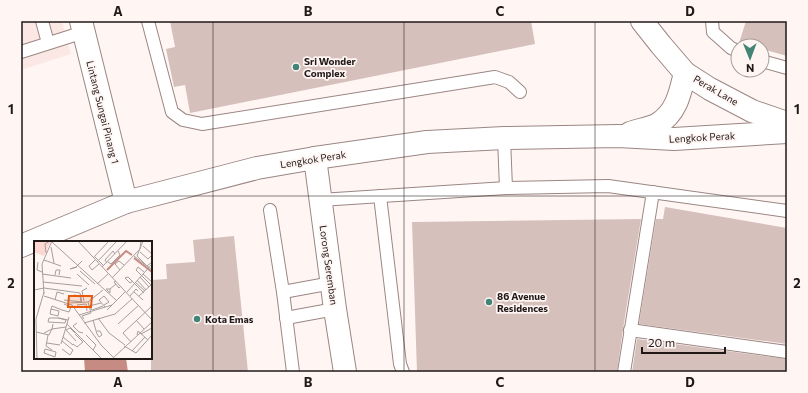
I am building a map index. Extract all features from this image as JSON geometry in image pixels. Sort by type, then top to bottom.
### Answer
[{"type":"street","name":"Perak Lane","points":[[642,21],[685,73],[710,89],[752,111],[787,123]]},
{"type":"street","name":"Lintang Sungai Pinang 1","points":[[82,27],[126,202]]},
{"type":"street","name":"Lengkok Perak","points":[[618,136],[657,125],[671,113],[679,96],[685,73]]},
{"type":"street","name":"Lengkok Perak","points":[[21,246],[126,202],[257,168],[315,158],[427,142],[504,138],[618,136],[674,139],[787,132]]},
{"type":"street","name":"Lorong Seremban","points":[[315,158],[345,372]]},
{"type":"lane","points":[[42,21],[48,43]]},
{"type":"lane","points":[[148,21],[172,112],[183,120],[202,124],[495,77],[509,82],[520,92]]},
{"type":"lane","points":[[712,21],[713,32],[730,47]]},
{"type":"lane","points":[[21,52],[48,43],[82,27]]},
{"type":"lane","points":[[770,63],[787,68]]},
{"type":"lane","points":[[504,138],[506,188]]},
{"type":"lane","points":[[320,200],[506,188],[608,186],[787,211]]},
{"type":"lane","points":[[624,372],[653,192]]},
{"type":"lane","points":[[380,196],[400,364],[403,372]]},
{"type":"lane","points":[[270,210],[283,292],[293,372]]},
{"type":"lane","points":[[283,292],[332,283]]},
{"type":"lane","points":[[286,318],[335,309]]},
{"type":"lane","points":[[630,330],[787,352]]},
{"type":"shaded area","points":[[21,21],[62,21],[71,54],[21,70]]},
{"type":"shaded area","points":[[84,359],[126,359],[128,372],[85,372]]},
{"type":"building","name":"Sri Wonder Complex","points":[[170,21],[531,21],[535,44],[190,113],[185,85],[174,87],[166,49],[175,47]]},
{"type":"building","points":[[746,21],[787,21],[787,56],[770,51],[770,38],[741,38]]},
{"type":"building","points":[[665,207],[787,228],[787,344],[639,324],[656,219],[663,219]]},
{"type":"building","name":"86 Avenue Residences","points":[[641,219],[617,372],[417,372],[412,222]]},
{"type":"building","name":"Kota Emas","points":[[234,236],[248,372],[151,372],[152,280],[167,279],[166,264],[195,262],[193,240]]},
{"type":"building","points":[[637,339],[787,359],[787,372],[632,372]]},
{"type":"place","name":"Sri Wonder Complex","points":[[296,67]]},
{"type":"place","name":"86 Avenue Residences","points":[[489,302]]},
{"type":"place","name":"Kota Emas","points":[[197,319]]}]
